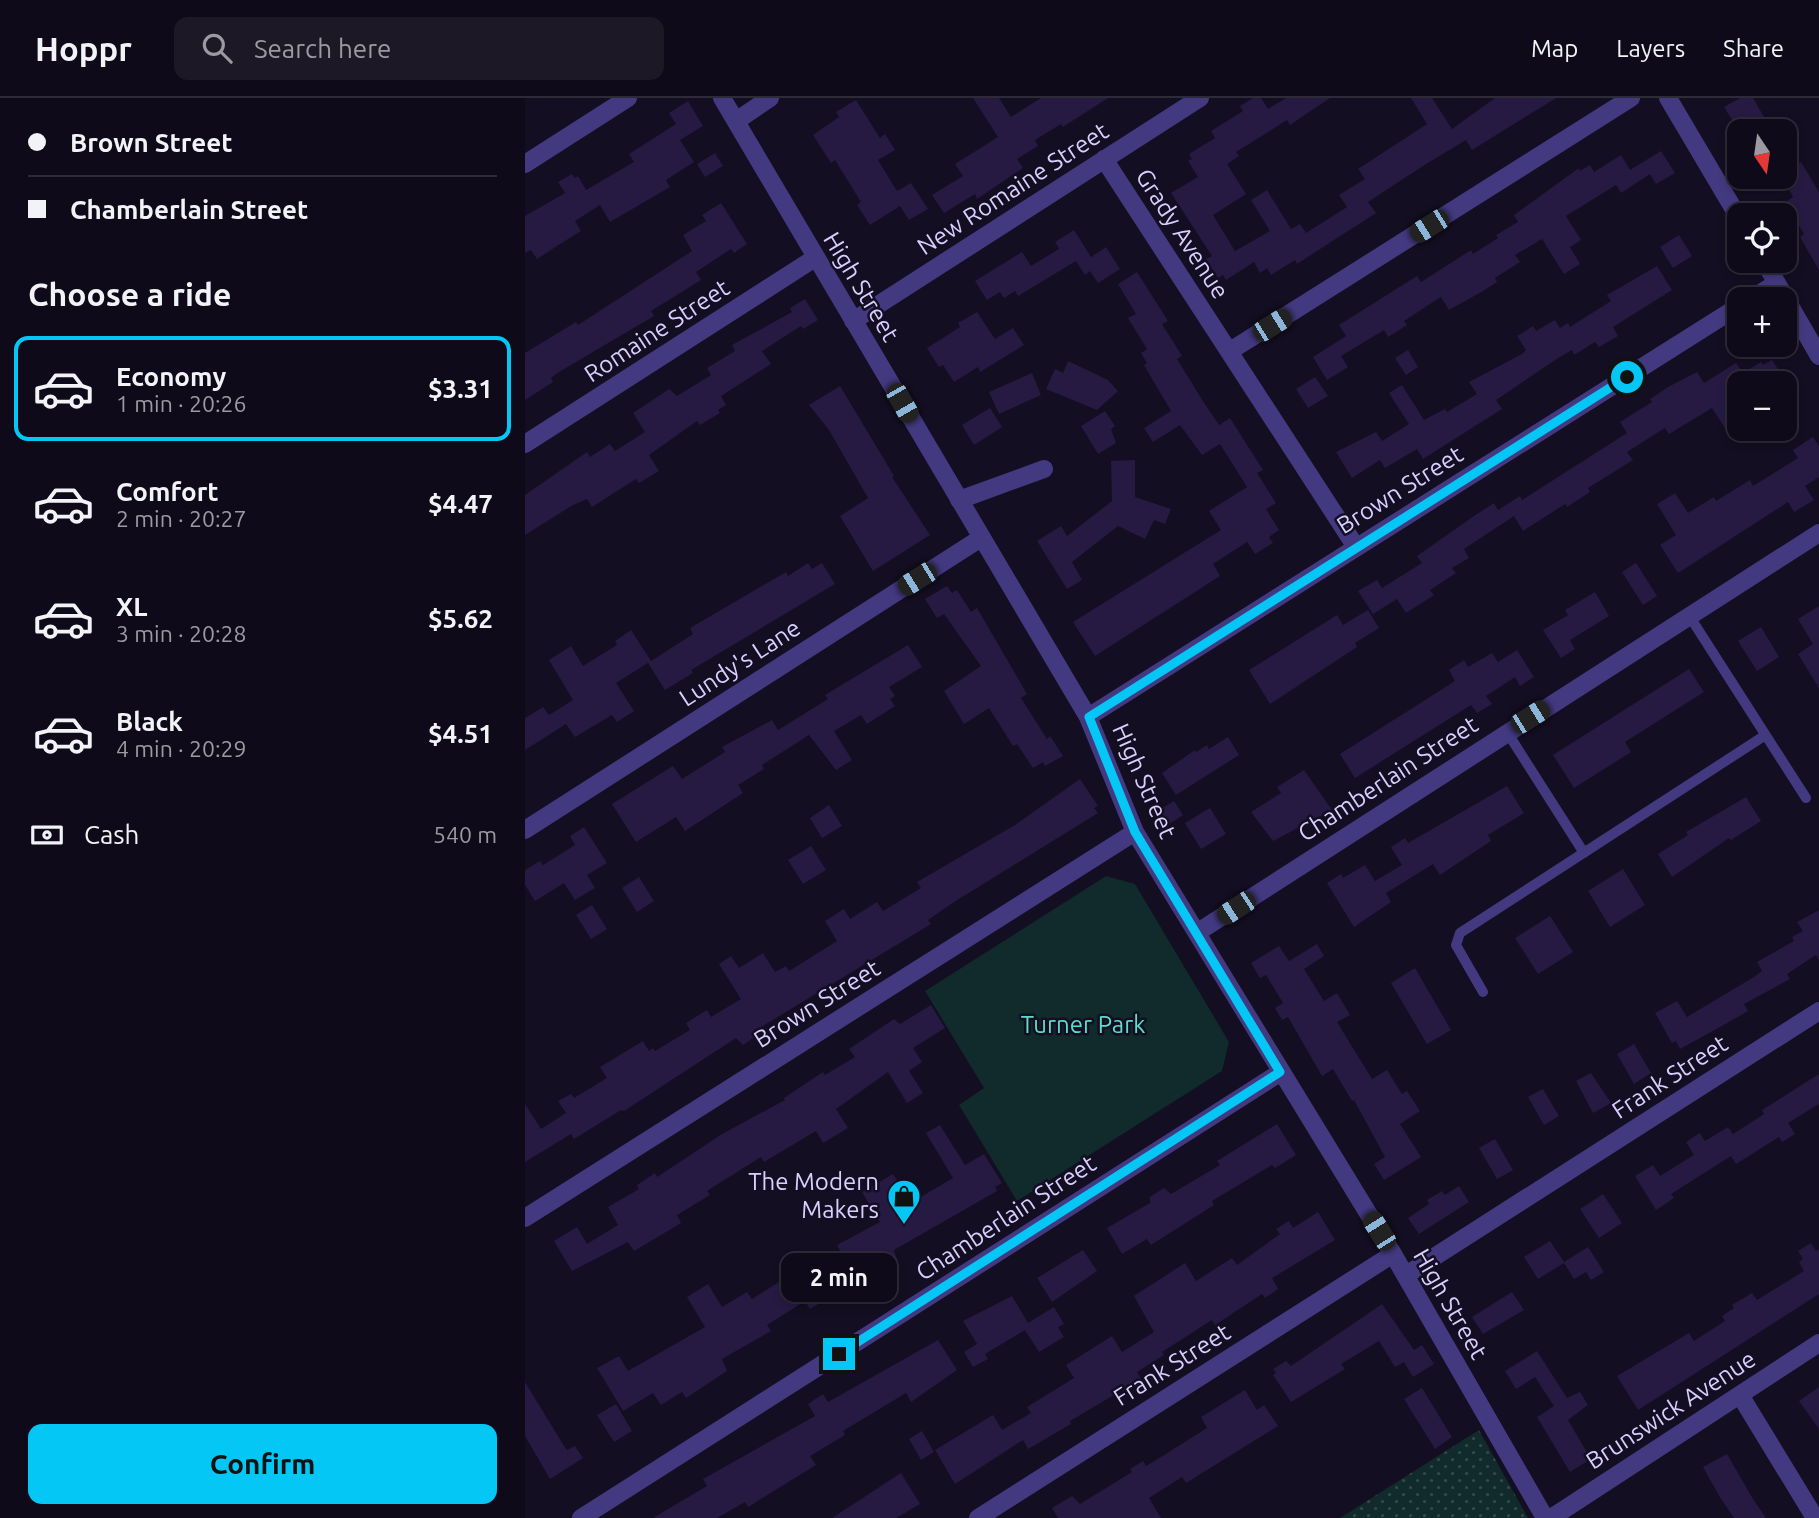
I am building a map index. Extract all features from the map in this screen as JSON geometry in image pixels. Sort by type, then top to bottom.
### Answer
[{"type":"street","points":[[525,164],[628,98]]},
{"type":"street","name":"High Street","points":[[722,98],[1089,717],[1135,832],[1406,1275],[1545,1518]]},
{"type":"street","points":[[736,121],[770,98]]},
{"type":"street","name":"New Romaine Street","points":[[853,321],[1200,98]]},
{"type":"street","points":[[1230,351],[1631,98]]},
{"type":"street","points":[[1668,98],[1730,203]]},
{"type":"street","name":"Grady Avenue","points":[[1104,159],[1356,547]]},
{"type":"street","name":"Romaine Street","points":[[525,444],[815,258]]},
{"type":"street","points":[[1771,273],[1819,356]]},
{"type":"street","points":[[1770,287],[1777,283]]},
{"type":"street","name":"Brown Street","points":[[1089,717],[1727,314]]},
{"type":"street","points":[[959,500],[1044,469]]},
{"type":"street","name":"Chamberlain Street","points":[[1198,932],[1819,533]]},
{"type":"street","name":"Lundy's Lane","points":[[525,830],[981,538]]},
{"type":"street","name":"Brown Street","points":[[525,1218],[1135,832]]},
{"type":"street","name":"Frank Street","points":[[1406,1275],[1819,1011]]},
{"type":"street","name":"Chamberlain Street","points":[[581,1518],[1280,1072]]},
{"type":"street","name":"Frank Street","points":[[978,1518],[1393,1254]]},
{"type":"street","name":"Brunswick Avenue","points":[[1551,1518],[1819,1343]]},
{"type":"street","points":[[1740,1395],[1815,1518]]},
{"type":"lane","points":[[1690,617],[1806,798]]},
{"type":"lane","points":[[1507,732],[1584,853]]},
{"type":"lane","points":[[1483,992],[1456,945],[1460,933],[1764,736]]},
{"type":"green space","name":"Turner Park","points":[[1106,876],[1135,884],[1229,1042],[1222,1071],[1017,1201],[959,1105],[984,1088],[925,991]]},
{"type":"green space","points":[[1479,1430],[1528,1518],[1340,1518]]},
{"type":"building","points":[[973,98],[999,98],[1011,117],[1041,98],[1108,98],[1063,127],[1061,124],[1035,140],[1038,146],[1017,159],[1023,168],[977,199],[975,194],[944,213],[932,195],[963,176],[955,164],[998,137]]},
{"type":"building","points":[[1253,98],[1261,98],[1268,109],[1286,98],[1330,98],[1290,125],[1287,120],[1236,152],[1239,156],[1227,164],[1246,194],[1213,215],[1235,251],[1270,231],[1251,200],[1267,190],[1291,229],[1300,224],[1306,233],[1347,207],[1339,195],[1365,179],[1358,169],[1427,124],[1411,98],[1432,98],[1452,129],[1495,98],[1556,98],[1472,150],[1466,140],[1426,164],[1368,202],[1376,213],[1297,264],[1295,260],[1271,275],[1267,268],[1260,273],[1254,262],[1226,280],[1223,275],[1218,278],[1206,259],[1212,256],[1171,193],[1198,177],[1188,161],[1192,159],[1189,154],[1215,138],[1211,131],[1243,111],[1240,106]]},
{"type":"building","points":[[1740,98],[1753,98],[1765,119],[1732,119],[1724,107]]},
{"type":"building","points":[[856,100],[880,138],[885,134],[895,150],[878,160],[897,191],[911,183],[928,209],[909,220],[900,206],[870,225],[857,205],[861,202],[835,160],[831,163],[813,135],[839,117],[836,112]]},
{"type":"building","points":[[688,101],[703,126],[680,140],[694,162],[666,180],[670,187],[610,222],[600,205],[575,221],[581,231],[537,259],[531,250],[525,253],[525,216],[565,193],[558,182],[572,174],[575,178],[578,176],[586,190],[634,162],[629,154],[676,124],[669,113]]},
{"type":"building","points":[[1661,151],[1675,173],[1656,184],[1650,174],[1621,193],[1616,185],[1566,216],[1581,240],[1570,247],[1580,264],[1564,274],[1542,239],[1515,255],[1520,262],[1495,278],[1497,282],[1483,291],[1449,310],[1441,297],[1404,321],[1407,325],[1388,337],[1384,330],[1341,356],[1348,367],[1327,380],[1313,357],[1346,336],[1339,325],[1417,276],[1421,282],[1471,250],[1473,254],[1498,238],[1496,235],[1518,222],[1514,215],[1579,168],[1580,171],[1590,165],[1594,172],[1621,155],[1630,170]]},
{"type":"building","points":[[715,153],[723,166],[705,177],[697,164]]},
{"type":"building","points":[[1801,162],[1819,192],[1819,270],[1800,237],[1804,234],[1797,222],[1797,203],[1785,202],[1793,197],[1789,189],[1797,189],[1797,165]]},
{"type":"building","points":[[721,203],[747,244],[734,253],[731,249],[696,272],[701,280],[651,311],[654,316],[559,372],[551,378],[553,382],[525,400],[525,353],[576,322],[578,325],[692,251],[683,235],[706,221],[702,215]]},
{"type":"building","points":[[1074,230],[1091,257],[1106,247],[1120,269],[1098,283],[1090,271],[1085,275],[1076,261],[1018,296],[1015,291],[1004,298],[1000,292],[987,300],[975,281],[1022,252],[1031,266],[1059,249],[1055,242]]},
{"type":"building","points":[[1679,235],[1692,256],[1673,268],[1660,247]]},
{"type":"building","points":[[1657,266],[1672,290],[1613,327],[1618,336],[1599,347],[1595,342],[1574,355],[1572,350],[1558,358],[1496,400],[1502,409],[1423,459],[1417,449],[1385,468],[1380,460],[1352,478],[1336,452],[1376,432],[1382,441],[1409,424],[1389,393],[1402,385],[1424,420],[1445,409],[1447,412],[1477,394],[1469,382],[1526,350],[1517,336],[1533,326],[1536,331],[1555,320],[1560,328],[1568,323],[1570,327],[1611,301],[1607,295]]},
{"type":"building","points":[[1137,272],[1168,321],[1162,324],[1182,356],[1177,359],[1201,398],[1219,425],[1230,418],[1263,470],[1257,473],[1276,503],[1266,509],[1279,530],[1269,537],[1273,543],[1255,554],[1247,542],[1213,564],[1220,576],[1095,656],[1073,622],[1221,530],[1209,511],[1247,487],[1220,444],[1202,455],[1180,425],[1153,442],[1144,428],[1171,411],[1144,365],[1147,363],[1141,353],[1147,349],[1128,318],[1136,314],[1118,284]]},
{"type":"building","points":[[805,299],[818,320],[803,329],[801,326],[762,351],[771,364],[721,396],[726,405],[718,410],[720,413],[700,425],[697,421],[649,455],[659,471],[639,483],[636,479],[592,507],[587,499],[573,505],[525,535],[525,495],[587,452],[590,457],[610,444],[615,451],[645,432],[633,413],[669,389],[677,396],[711,375],[707,368],[735,351],[732,345],[792,312],[790,308]]},
{"type":"building","points":[[977,312],[995,339],[1013,328],[1024,345],[980,372],[978,367],[954,382],[943,365],[939,367],[927,348],[960,327],[958,323]]},
{"type":"building","points":[[1408,350],[1418,367],[1406,375],[1395,358]]},
{"type":"building","points":[[1772,360],[1779,371],[1746,371],[1761,362],[1763,365]]},
{"type":"building","points":[[1068,361],[1108,380],[1118,391],[1097,410],[1046,389],[1055,369],[1063,373]]},
{"type":"building","points":[[1736,363],[1742,371],[1727,371],[1727,431],[1712,408],[1669,434],[1665,428],[1627,452],[1633,460],[1588,488],[1590,492],[1567,507],[1565,504],[1523,531],[1514,516],[1464,549],[1469,558],[1452,568],[1456,573],[1430,590],[1434,595],[1406,613],[1397,599],[1373,614],[1358,591],[1377,580],[1382,588],[1422,563],[1417,556],[1494,503],[1498,510],[1520,496],[1522,500],[1627,433],[1620,422],[1652,402],[1650,399],[1668,387],[1697,372],[1704,383]]},
{"type":"building","points":[[1032,373],[1041,395],[999,414],[989,392]]},
{"type":"building","points":[[1315,377],[1328,396],[1308,408],[1296,389]]},
{"type":"building","points":[[840,386],[894,476],[892,477],[930,535],[873,571],[840,516],[868,498],[829,430],[809,405]]},
{"type":"building","points":[[990,408],[1002,427],[974,445],[962,425]]},
{"type":"building","points":[[1105,411],[1115,426],[1111,429],[1116,443],[1098,454],[1081,426]]},
{"type":"building","points":[[1813,437],[1819,446],[1819,477],[1805,486],[1814,500],[1794,512],[1788,502],[1678,573],[1660,545],[1676,535],[1657,504],[1675,493],[1688,513],[1714,497],[1716,501],[1750,480],[1753,486],[1798,458],[1793,450]]},
{"type":"building","points":[[1135,460],[1135,497],[1171,509],[1165,524],[1154,520],[1145,539],[1118,526],[1072,562],[1082,580],[1067,589],[1037,541],[1061,526],[1067,536],[1112,501],[1111,461]]},
{"type":"building","points":[[808,563],[812,569],[822,563],[835,584],[691,670],[693,673],[665,690],[648,663],[693,634],[690,628],[786,572],[788,576]]},
{"type":"building","points":[[1636,563],[1657,596],[1643,605],[1622,572]]},
{"type":"building","points":[[947,586],[952,593],[957,590],[971,612],[977,608],[1027,694],[1021,698],[1047,739],[1050,736],[1063,756],[1045,766],[1043,762],[1033,768],[1017,744],[1013,746],[989,708],[964,724],[944,691],[981,666],[944,614],[937,618],[925,599]]},
{"type":"building","points":[[1595,592],[1609,616],[1570,640],[1575,649],[1561,658],[1543,630],[1568,615],[1565,610]]},
{"type":"building","points":[[1819,606],[1819,688],[1798,654],[1813,644],[1798,619]]},
{"type":"building","points":[[1368,610],[1379,628],[1355,643],[1357,647],[1270,704],[1249,670],[1337,615],[1343,625]]},
{"type":"building","points":[[1761,627],[1779,657],[1757,671],[1738,641]]},
{"type":"building","points":[[631,630],[651,661],[616,683],[634,711],[617,722],[612,715],[575,737],[566,724],[525,750],[525,718],[543,707],[549,715],[573,700],[549,660],[571,646],[583,666],[617,645],[615,641]]},
{"type":"building","points":[[908,645],[922,667],[889,687],[895,696],[890,699],[895,706],[867,724],[861,715],[834,731],[852,760],[836,770],[809,735],[762,765],[764,769],[738,785],[743,793],[685,831],[676,817],[636,842],[612,804],[673,766],[682,779],[725,752],[722,747],[772,720],[778,730],[828,699],[825,695]]},
{"type":"building","points":[[1517,650],[1534,677],[1520,686],[1515,677],[1486,696],[1492,704],[1477,713],[1471,705],[1355,778],[1340,754],[1455,681],[1449,670],[1464,660],[1468,667],[1492,653],[1498,662]]},
{"type":"building","points":[[1689,669],[1704,692],[1625,742],[1631,752],[1574,788],[1553,755]]},
{"type":"building","points":[[1228,737],[1239,755],[1176,795],[1162,773],[1195,750],[1196,752],[1207,745],[1209,749]]},
{"type":"building","points":[[1304,770],[1332,810],[1273,841],[1251,812],[1281,793],[1277,787]]},
{"type":"building","points":[[1080,779],[1098,806],[1094,808],[1098,813],[954,902],[928,920],[931,924],[753,1032],[756,1036],[743,1045],[736,1038],[624,1111],[621,1110],[574,1139],[571,1134],[525,1162],[525,1104],[541,1129],[566,1113],[558,1101],[571,1094],[574,1098],[607,1078],[600,1067],[643,1041],[649,1051],[653,1048],[655,1051],[690,1030],[686,1023],[707,1010],[711,1017],[741,999],[719,964],[731,956],[739,968],[763,953],[775,972],[786,966],[789,971],[837,941],[825,921],[844,909],[850,919],[877,902],[883,911],[921,888],[917,882],[1015,825]]},
{"type":"building","points":[[1507,786],[1524,813],[1488,835],[1491,841],[1440,875],[1433,864],[1386,893],[1391,902],[1354,927],[1327,883],[1341,874],[1343,878],[1365,865],[1375,881],[1402,865],[1391,847],[1405,838],[1408,843]]},
{"type":"building","points":[[1746,797],[1761,821],[1731,840],[1729,838],[1672,877],[1658,854],[1688,835],[1686,832]]},
{"type":"building","points":[[1174,801],[1183,815],[1165,827],[1156,812]]},
{"type":"building","points":[[829,805],[842,826],[822,838],[810,818]]},
{"type":"building","points":[[1210,808],[1226,834],[1201,849],[1185,823]]},
{"type":"building","points":[[584,827],[607,863],[587,875],[595,888],[575,900],[564,883],[535,901],[525,885],[525,870],[540,861],[543,865],[575,845],[570,836]]},
{"type":"building","points":[[811,846],[826,870],[803,884],[788,860]]},
{"type":"building","points":[[1623,869],[1645,905],[1610,927],[1588,891]]},
{"type":"building","points":[[639,877],[654,901],[637,912],[622,888]]},
{"type":"building","points":[[592,905],[607,929],[591,939],[576,915]]},
{"type":"building","points":[[1819,910],[1819,960],[1816,955],[1787,974],[1790,979],[1744,1004],[1748,1011],[1729,1022],[1680,1049],[1676,1041],[1672,1043],[1655,1013],[1677,1001],[1687,1017],[1754,977],[1762,971],[1757,962],[1794,941],[1792,937],[1803,931],[1797,922]]},
{"type":"building","points":[[1550,916],[1573,952],[1538,974],[1515,938]]},
{"type":"building","points":[[1317,944],[1324,956],[1304,969],[1324,1001],[1337,993],[1350,1015],[1337,1022],[1372,1079],[1387,1070],[1402,1094],[1407,1091],[1420,1111],[1400,1124],[1421,1157],[1384,1180],[1374,1164],[1385,1157],[1354,1100],[1352,1101],[1333,1069],[1322,1076],[1288,1017],[1282,1020],[1275,1008],[1283,1003],[1266,975],[1260,978],[1251,963],[1279,946],[1289,961]]},
{"type":"building","points":[[1415,968],[1451,1030],[1427,1044],[1391,983]]},
{"type":"building","points":[[931,1005],[945,1028],[913,1048],[922,1062],[909,1071],[923,1093],[907,1103],[888,1072],[836,1109],[848,1128],[823,1143],[816,1131],[764,1162],[761,1157],[707,1191],[710,1195],[677,1215],[681,1223],[634,1251],[628,1242],[572,1271],[554,1241],[577,1227],[587,1244],[618,1225],[608,1207],[639,1189],[637,1185],[655,1173],[657,1177],[722,1134],[785,1100],[784,1098],[823,1072],[825,1075],[855,1057],[849,1049],[894,1019],[900,1024]]},
{"type":"building","points":[[1634,1044],[1651,1073],[1634,1084],[1617,1054]]},
{"type":"building","points":[[1591,1073],[1611,1103],[1593,1113],[1576,1081]]},
{"type":"building","points":[[1819,1074],[1819,1104],[1788,1123],[1795,1134],[1782,1142],[1779,1137],[1736,1164],[1731,1156],[1671,1194],[1674,1198],[1656,1210],[1635,1176],[1653,1165],[1660,1176],[1694,1155],[1686,1142],[1700,1133],[1705,1141],[1728,1127],[1733,1134],[1764,1114],[1762,1110]]},
{"type":"building","points":[[1543,1089],[1559,1116],[1544,1125],[1528,1097]]},
{"type":"building","points":[[1277,1124],[1296,1155],[1275,1168],[1272,1165],[1212,1201],[1214,1205],[1151,1245],[1147,1239],[1122,1254],[1107,1228],[1150,1203],[1150,1197],[1164,1188],[1171,1194],[1220,1165],[1217,1161]]},
{"type":"building","points":[[940,1125],[965,1165],[984,1154],[1002,1183],[995,1187],[997,1191],[894,1250],[897,1260],[882,1270],[880,1267],[810,1309],[805,1301],[767,1325],[771,1331],[722,1359],[727,1371],[686,1398],[682,1392],[661,1405],[653,1393],[623,1411],[597,1368],[619,1356],[628,1371],[705,1327],[687,1297],[708,1284],[722,1307],[747,1292],[752,1299],[812,1261],[820,1274],[844,1258],[837,1245],[880,1222],[862,1192],[893,1174],[901,1187],[904,1184],[914,1201],[953,1178],[926,1133]]},
{"type":"building","points":[[1495,1139],[1513,1170],[1497,1179],[1479,1148]]},
{"type":"building","points":[[1459,1186],[1469,1202],[1419,1234],[1408,1218],[1429,1204],[1427,1200],[1442,1191],[1445,1195]]},
{"type":"building","points":[[1603,1194],[1622,1223],[1599,1238],[1580,1209]]},
{"type":"building","points":[[1318,1212],[1335,1240],[1272,1278],[1278,1289],[1265,1298],[1262,1294],[1215,1325],[1212,1320],[1162,1352],[1164,1355],[1137,1372],[1141,1379],[1070,1421],[1071,1424],[1028,1449],[1023,1440],[955,1484],[935,1450],[993,1415],[1002,1430],[1031,1413],[1027,1407],[1074,1378],[1066,1365],[1112,1336],[1122,1352],[1154,1332],[1134,1296],[1185,1263],[1196,1281],[1232,1258],[1237,1265],[1280,1234],[1276,1229],[1289,1221],[1293,1228]]},
{"type":"building","points":[[1550,1241],[1564,1262],[1588,1247],[1604,1272],[1591,1280],[1586,1272],[1574,1279],[1564,1263],[1538,1279],[1524,1257]]},
{"type":"building","points":[[1811,1243],[1816,1251],[1819,1249],[1819,1294],[1638,1410],[1617,1376],[1689,1333],[1694,1341],[1725,1321],[1722,1316],[1734,1308],[1732,1305],[1752,1293],[1757,1300],[1804,1271],[1799,1262],[1803,1259],[1798,1251]]},
{"type":"building","points":[[1083,1250],[1097,1271],[1052,1302],[1037,1278]]},
{"type":"building","points":[[1512,1292],[1524,1310],[1483,1334],[1472,1317]]},
{"type":"building","points":[[1012,1296],[1028,1323],[1054,1307],[1064,1324],[1058,1327],[1064,1337],[1039,1352],[1025,1330],[985,1354],[988,1359],[973,1367],[964,1352],[977,1344],[963,1321]]},
{"type":"building","points":[[1382,1304],[1414,1350],[1422,1345],[1434,1364],[1413,1377],[1404,1362],[1395,1367],[1379,1341],[1341,1364],[1345,1369],[1291,1402],[1273,1375],[1276,1373],[1273,1369],[1286,1361],[1291,1366]]},
{"type":"building","points":[[938,1340],[957,1370],[911,1402],[906,1393],[843,1431],[845,1435],[810,1456],[816,1465],[748,1507],[745,1502],[717,1518],[653,1518],[707,1486],[703,1479],[815,1416],[808,1404],[823,1394],[828,1402]]},
{"type":"building","points":[[1537,1351],[1567,1398],[1580,1392],[1588,1405],[1568,1420],[1591,1459],[1570,1472],[1537,1417],[1554,1406],[1535,1377],[1516,1389],[1505,1371]]},
{"type":"building","points":[[525,1382],[567,1450],[575,1446],[583,1458],[550,1479],[525,1436]]},
{"type":"building","points":[[1819,1387],[1819,1429],[1799,1401]]},
{"type":"building","points":[[1422,1388],[1452,1437],[1435,1449],[1404,1399]]},
{"type":"building","points":[[1245,1390],[1257,1410],[1264,1405],[1278,1426],[1186,1483],[1182,1477],[1149,1498],[1161,1518],[1058,1518],[1052,1508],[1072,1496],[1080,1504],[1132,1472],[1130,1469],[1143,1461],[1146,1466],[1153,1462],[1207,1428],[1201,1417]]},
{"type":"building","points":[[616,1404],[632,1431],[614,1442],[597,1415]]},
{"type":"building","points":[[922,1431],[934,1452],[921,1460],[909,1439]]},
{"type":"building","points":[[1727,1454],[1766,1518],[1734,1518],[1721,1499],[1703,1467]]},
{"type":"building","points":[[901,1473],[920,1504],[896,1518],[832,1518]]},
{"type":"place","name":"The Modern Makers","points":[[904,1226]]},
{"type":"route","points":[[839,1354],[1280,1072],[1198,932],[1135,832],[1089,717],[1627,377]]}]
